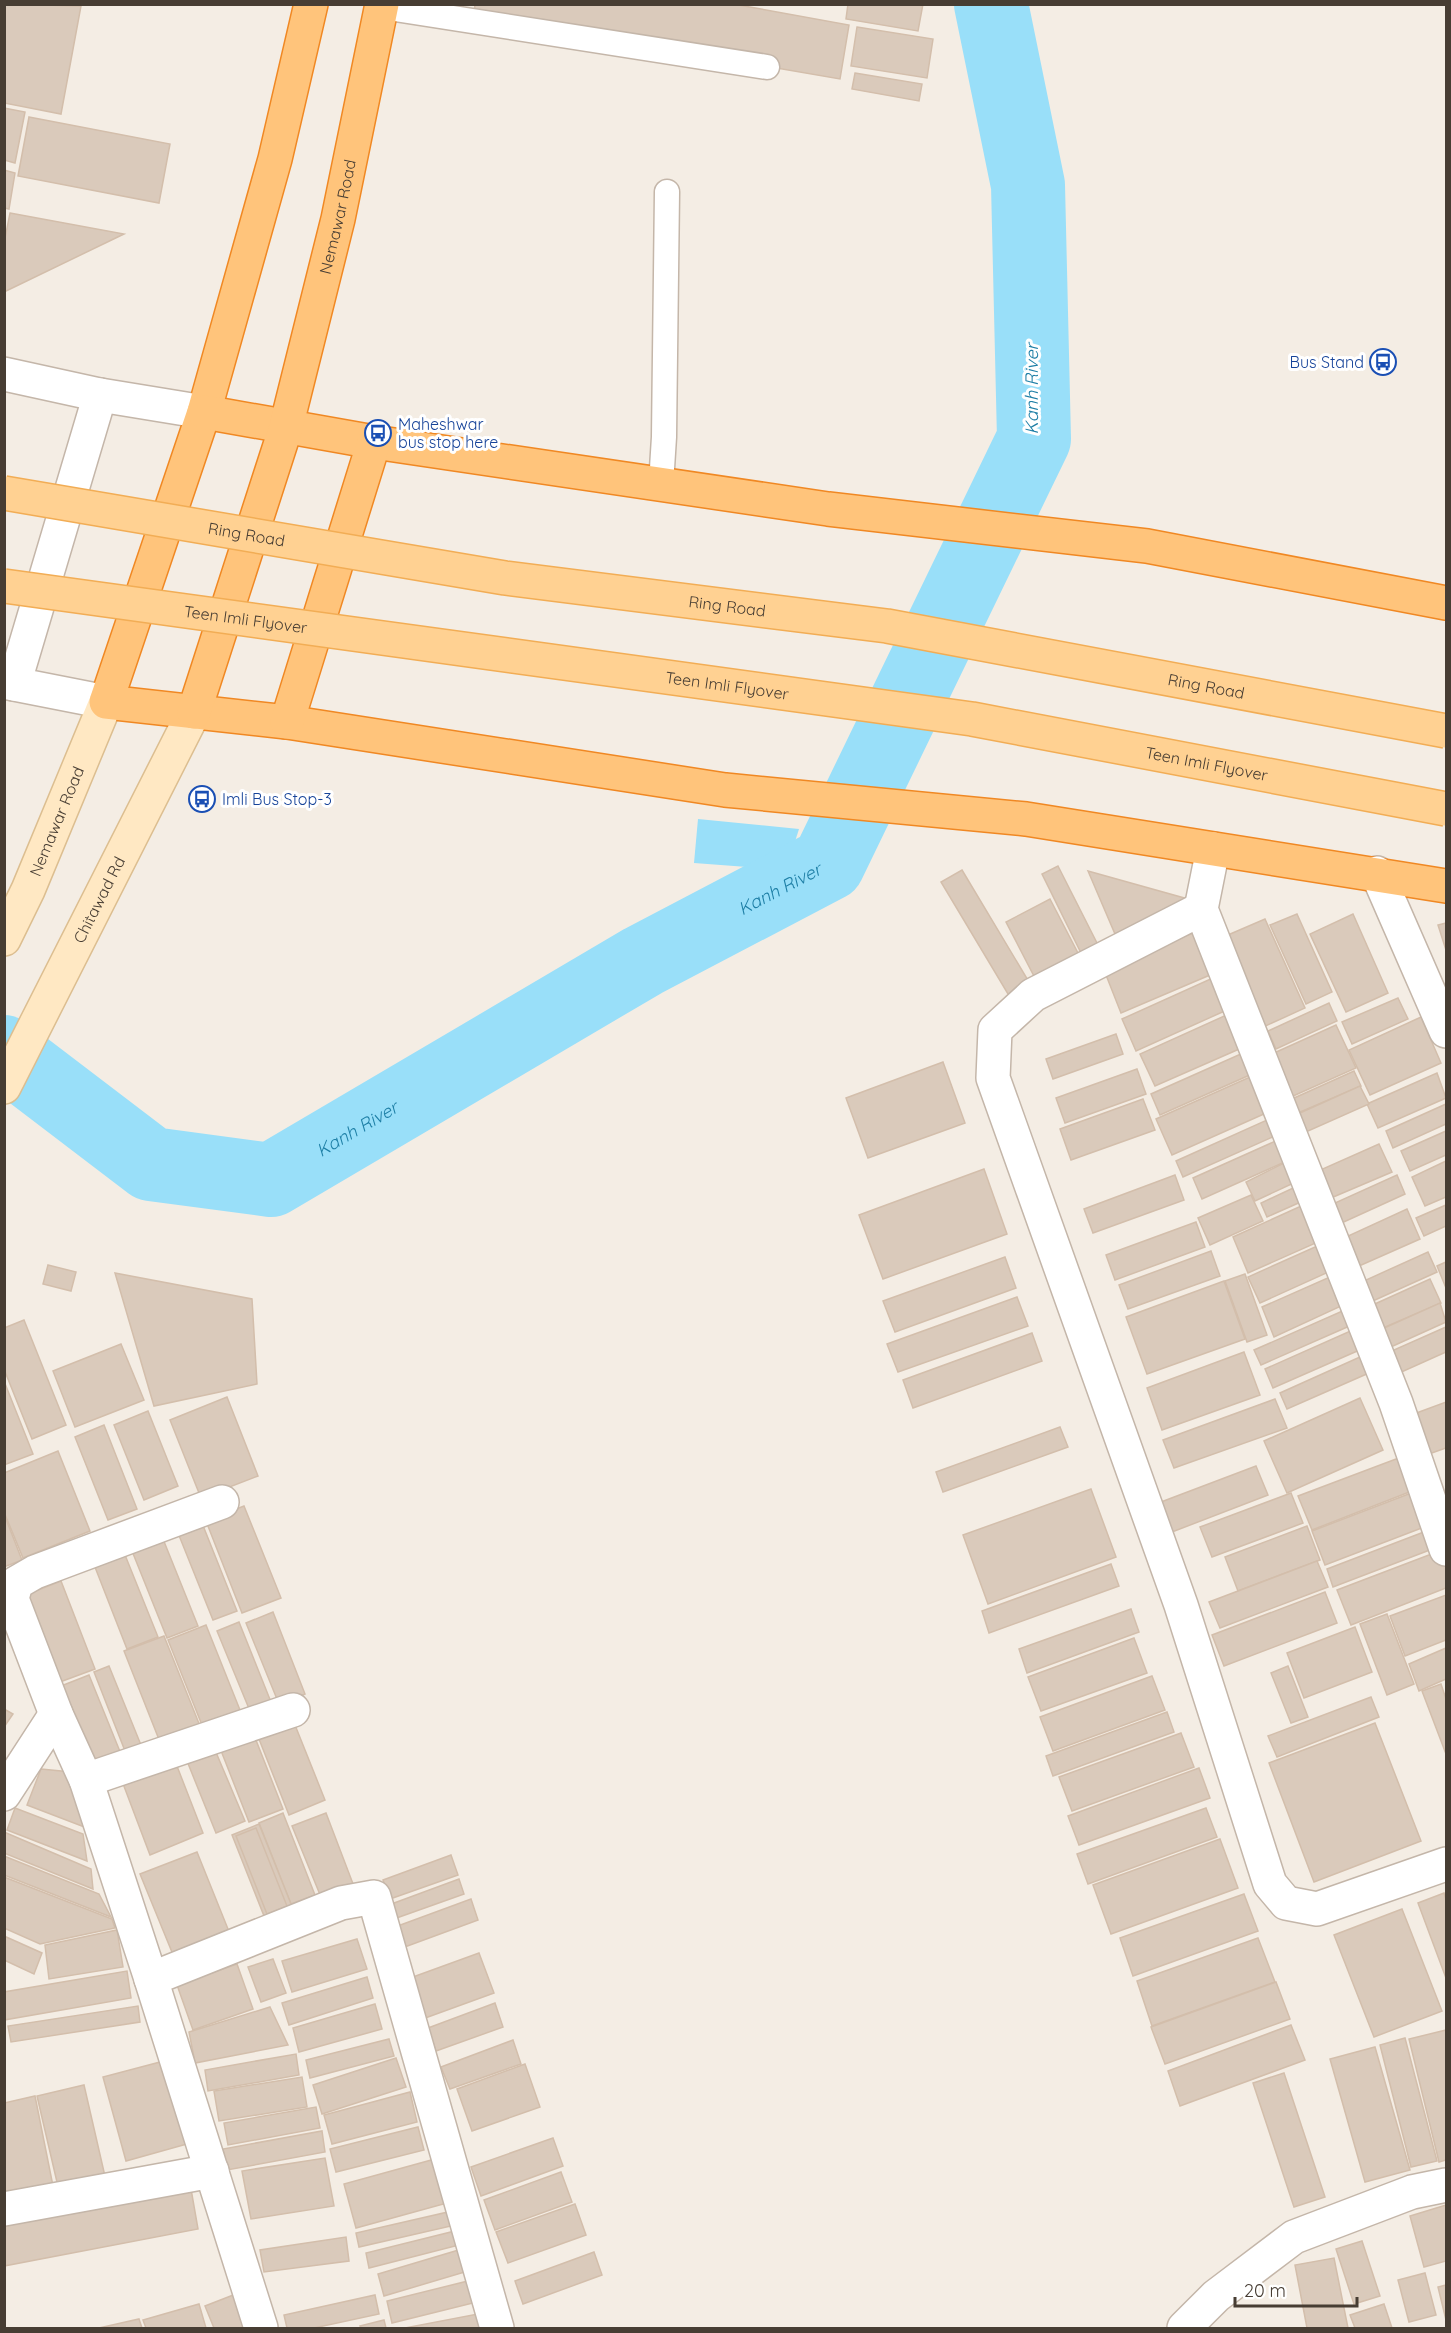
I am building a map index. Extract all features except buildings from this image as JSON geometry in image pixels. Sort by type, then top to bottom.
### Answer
[{"type":"highway","points":[[311,4],[275,159],[204,412],[106,702],[287,722],[725,790],[1026,819],[1377,873],[1446,886]]},
{"type":"highway","name":"Nemawar Road","points":[[194,712],[286,427],[338,219],[382,6]]},
{"type":"highway","points":[[204,412],[375,442],[828,509],[1147,546],[1446,603]]},
{"type":"highway","points":[[287,722],[375,442]]},
{"type":"main road","name":"Ring Road","points":[[4,494],[505,578],[887,626],[1446,731]]},
{"type":"main road","name":"Teen Imli Flyover","points":[[4,586],[972,719],[1446,809]]},
{"type":"main road","name":"Nemawar Road","points":[[4,939],[28,890],[106,702]]},
{"type":"main road","name":"Chitawad Rd","points":[[4,1087],[194,712]]},
{"type":"street","points":[[4,374],[100,395],[204,412]]},
{"type":"street","points":[[100,395],[9,683],[106,702]]},
{"type":"street","points":[[1213,849],[1201,909],[1396,1403],[1446,1549]]},
{"type":"street","points":[[1377,873],[1446,1031]]},
{"type":"street","points":[[1201,909],[1033,995],[995,1030],[993,1078],[1181,1605],[1270,1884],[1286,1903],[1317,1909],[1446,1864]]},
{"type":"street","points":[[222,1502],[35,1572],[16,1583],[12,1599],[56,1714],[86,1780],[261,2328]]},
{"type":"street","points":[[86,1780],[293,1710]]},
{"type":"street","points":[[4,1794],[56,1714]]},
{"type":"street","points":[[151,1979],[340,1903],[374,1897],[497,2328]]},
{"type":"street","points":[[4,2209],[212,2171]]},
{"type":"street","points":[[1184,2328],[1216,2296],[1293,2237],[1412,2192],[1446,2184]]},
{"type":"lane","points":[[382,6],[766,67]]},
{"type":"lane","points":[[661,484],[664,436],[667,192]]},
{"type":"water","points":[[698,819],[799,829],[786,870],[694,863]]},
{"type":"waterway","name":"Kanh River","points":[[4,1052],[151,1164],[271,1180],[643,961],[828,864],[1034,439],[1028,185],[991,4]]},
{"type":"place","name":"Bus Stand","points":[[1383,362]]},
{"type":"place","name":"Maheshwar bus stop here","points":[[378,433]]},
{"type":"place","name":"Imli Bus Stop-3","points":[[202,799]]}]
